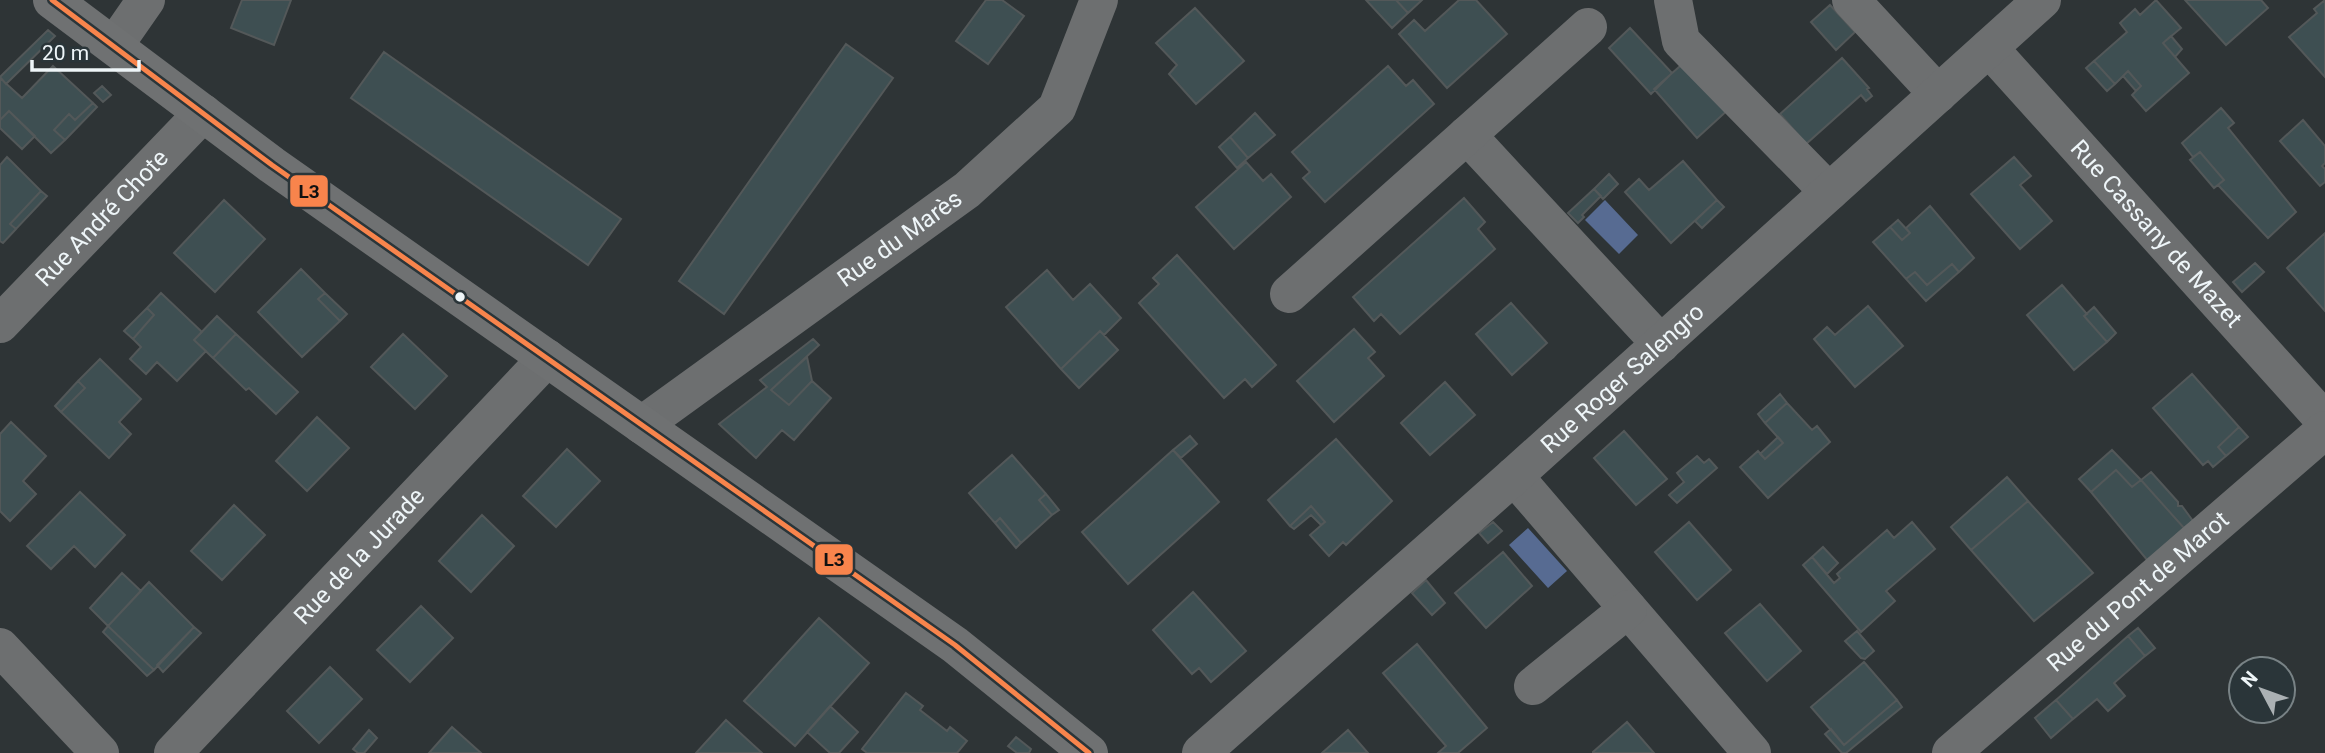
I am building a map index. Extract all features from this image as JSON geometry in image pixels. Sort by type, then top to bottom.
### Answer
[{"type":"main road","points":[[52,0],[272,165],[955,645],[1089,753]]},
{"type":"street","points":[[114,46],[146,0]]},
{"type":"street","name":"Rue du Marès","points":[[642,425],[967,190],[1056,108],[1099,0]]},
{"type":"street","points":[[1673,0],[1681,41],[1829,192]]},
{"type":"street","points":[[1851,0],[1938,94]]},
{"type":"street","name":"Rue Roger Salengro","points":[[1201,753],[1514,476],[2042,0]]},
{"type":"street","points":[[1289,294],[1588,27]]},
{"type":"street","name":"Rue Cassany de Mazet","points":[[1989,48],[2325,421]]},
{"type":"street","name":"Rue André Chote","points":[[0,324],[203,113]]},
{"type":"street","points":[[1467,135],[1661,344]]},
{"type":"street","name":"Rue de la Jurade","points":[[173,753],[547,358]]},
{"type":"street","name":"Rue du Pont de Marot","points":[[1951,753],[2325,430]]},
{"type":"street","points":[[1514,476],[1752,753]]},
{"type":"street","points":[[1533,686],[1628,609]]},
{"type":"street","points":[[0,647],[100,753]]},
{"type":"water","points":[[1605,200],[1638,235],[1619,254],[1585,220]]},
{"type":"water","points":[[1528,528],[1567,571],[1548,588],[1509,545]]},
{"type":"building","points":[[242,0],[291,0],[274,45],[231,28]]},
{"type":"building","points":[[986,0],[1002,0],[1024,16],[988,64],[956,41]]},
{"type":"building","points":[[1366,0],[1396,0],[1408,13],[1392,28]]},
{"type":"building","points":[[1396,0],[1422,0],[1408,13]]},
{"type":"building","points":[[1459,0],[1476,0],[1507,34],[1447,88],[1399,34],[1414,20],[1425,31]]},
{"type":"building","points":[[2156,0],[2181,28],[2163,43],[2189,73],[2146,111],[2132,95],[2141,86],[2128,71],[2115,84],[2094,61],[2127,32],[2120,23],[2135,9],[2140,15]]},
{"type":"building","points":[[2185,0],[2261,0],[2268,8],[2226,45]]},
{"type":"building","points":[[2325,0],[2325,77],[2289,37],[2317,13],[2314,9]]},
{"type":"building","points":[[1830,5],[1855,32],[1836,50],[1811,22]]},
{"type":"building","points":[[1195,8],[1244,61],[1196,104],[1169,74],[1177,65],[1156,43]]},
{"type":"building","points":[[1630,28],[1672,73],[1651,94],[1609,48]]},
{"type":"building","points":[[48,30],[55,36],[6,84],[0,77]]},
{"type":"building","points":[[2171,36],[2182,49],[2175,57],[2163,43]]},
{"type":"building","points":[[846,44],[893,78],[724,314],[679,281]]},
{"type":"building","points":[[384,52],[621,219],[588,265],[351,98]]},
{"type":"building","points":[[1842,58],[1869,88],[1867,89],[1872,96],[1866,101],[1861,95],[1806,144],[1780,114]]},
{"type":"building","points":[[1687,60],[1730,108],[1697,138],[1654,89]]},
{"type":"building","points":[[2094,61],[2115,84],[2107,91],[2086,68]]},
{"type":"building","points":[[53,66],[93,103],[75,120],[69,114],[54,130],[65,140],[51,153],[9,111],[0,120],[0,78],[22,98]]},
{"type":"building","points":[[1388,66],[1406,86],[1413,80],[1434,104],[1325,202],[1303,178],[1310,172],[1292,152]]},
{"type":"building","points":[[2128,71],[2141,86],[2136,91],[2123,76]]},
{"type":"building","points":[[102,86],[111,95],[103,102],[94,93]]},
{"type":"building","points":[[93,103],[97,107],[65,140],[54,130],[69,114],[75,120]]},
{"type":"building","points":[[2221,108],[2234,123],[2228,128],[2296,212],[2268,238],[2218,185],[2224,180],[2200,152],[2193,157],[2182,143]]},
{"type":"building","points":[[9,111],[35,136],[22,149],[0,128],[0,120]]},
{"type":"building","points":[[1255,113],[1275,135],[1248,158],[1230,137]]},
{"type":"building","points":[[2303,120],[2325,146],[2325,163],[2322,166],[2325,169],[2325,182],[2320,186],[2280,141]]},
{"type":"building","points":[[1230,137],[1248,158],[1237,168],[1219,147]]},
{"type":"building","points":[[2200,152],[2224,180],[2214,188],[2190,160]]},
{"type":"building","points":[[7,157],[41,191],[10,224],[16,229],[3,243],[0,241],[0,165]]},
{"type":"building","points":[[2014,157],[2031,176],[2020,185],[2052,221],[2020,249],[1971,194]]},
{"type":"building","points":[[1683,161],[1717,200],[1671,243],[1625,192],[1639,179],[1649,190]]},
{"type":"building","points":[[1246,162],[1263,181],[1271,174],[1291,197],[1234,249],[1196,207]]},
{"type":"building","points":[[1609,174],[1618,184],[1603,199],[1594,189]]},
{"type":"building","points":[[1594,189],[1601,196],[1582,215],[1584,217],[1578,223],[1568,213]]},
{"type":"building","points":[[41,191],[47,196],[16,229],[10,224]]},
{"type":"building","points":[[1464,198],[1485,222],[1478,229],[1495,249],[1400,334],[1381,314],[1374,321],[1353,297]]},
{"type":"building","points":[[224,200],[265,239],[215,292],[174,253]]},
{"type":"building","points":[[1717,200],[1724,207],[1702,228],[1695,221]]},
{"type":"building","points":[[1930,206],[1974,258],[1959,272],[1952,264],[1927,285],[1915,272],[1906,279],[1873,242],[1890,227],[1902,240],[1910,233],[1906,228]]},
{"type":"building","points":[[1898,220],[1910,233],[1902,240],[1890,227]]},
{"type":"building","points":[[2325,233],[2325,311],[2287,268]]},
{"type":"building","points":[[1177,255],[1276,365],[1252,387],[1245,379],[1224,398],[1139,303],[1159,284],[1153,278]]},
{"type":"building","points":[[2255,263],[2264,272],[2242,292],[2233,282]]},
{"type":"building","points":[[1952,264],[1959,272],[1926,301],[1906,279],[1915,272],[1927,285]]},
{"type":"building","points":[[301,269],[325,293],[318,299],[340,321],[302,357],[258,312]]},
{"type":"building","points":[[1047,270],[1073,300],[1090,284],[1121,318],[1104,335],[1100,331],[1061,369],[1006,307]]},
{"type":"building","points":[[2062,285],[2107,342],[2074,370],[2027,315]]},
{"type":"building","points":[[161,293],[202,332],[194,340],[206,351],[177,381],[157,362],[146,374],[130,359],[141,347],[133,339],[154,315],[147,308]]},
{"type":"building","points":[[325,293],[347,314],[340,321],[318,299]]},
{"type":"building","points":[[1511,303],[1547,343],[1512,375],[1476,334]]},
{"type":"building","points":[[1868,306],[1903,346],[1855,387],[1814,339],[1827,327],[1835,335]]},
{"type":"building","points":[[2094,307],[2116,333],[2107,342],[2084,316]]},
{"type":"building","points":[[147,308],[154,315],[133,339],[124,331]]},
{"type":"building","points":[[217,316],[236,334],[213,358],[194,340]]},
{"type":"building","points":[[1354,329],[1375,352],[1368,358],[1384,376],[1334,422],[1297,381]]},
{"type":"building","points":[[1100,331],[1118,350],[1079,388],[1061,369]]},
{"type":"building","points":[[236,334],[298,392],[276,414],[213,358]]},
{"type":"building","points":[[403,334],[447,376],[415,409],[371,367]]},
{"type":"building","points":[[813,339],[819,345],[771,390],[789,405],[812,381],[831,398],[794,440],[782,430],[756,458],[719,424],[767,387],[760,380]]},
{"type":"building","points":[[807,357],[812,381],[789,405],[771,390]]},
{"type":"building","points":[[100,359],[141,399],[119,422],[131,434],[109,458],[61,412],[85,388],[78,381]]},
{"type":"building","points":[[2192,374],[2239,427],[2218,447],[2226,456],[2213,467],[2208,461],[2203,465],[2153,408]]},
{"type":"building","points":[[78,381],[85,388],[61,412],[55,406]]},
{"type":"building","points":[[1445,382],[1475,415],[1430,455],[1401,423]]},
{"type":"building","points":[[1780,394],[1787,403],[1765,423],[1758,414]]},
{"type":"building","points":[[1787,403],[1812,430],[1817,426],[1830,442],[1768,498],[1740,467],[1758,451],[1765,459],[1783,443],[1765,423]]},
{"type":"building","points":[[317,417],[349,448],[307,491],[276,461]]},
{"type":"building","points":[[11,422],[46,456],[23,481],[36,494],[10,521],[0,511],[0,434]]},
{"type":"building","points":[[2239,427],[2248,437],[2226,456],[2218,447]]},
{"type":"building","points":[[1624,431],[1667,479],[1636,505],[1594,458]]},
{"type":"building","points":[[1190,436],[1197,444],[1181,458],[1173,450]]},
{"type":"building","points":[[1778,437],[1783,443],[1765,459],[1760,454]]},
{"type":"building","points":[[1336,439],[1392,501],[1346,545],[1343,542],[1329,556],[1310,535],[1325,522],[1311,506],[1290,526],[1268,500]]},
{"type":"building","points":[[567,449],[600,481],[556,527],[523,496]]},
{"type":"building","points":[[1173,450],[1219,502],[1128,584],[1082,532]]},
{"type":"building","points":[[2112,450],[2141,480],[2132,487],[2116,470],[2091,492],[2079,479]]},
{"type":"building","points":[[1012,455],[1046,494],[1039,500],[1052,515],[1021,543],[1000,518],[995,523],[969,493]]},
{"type":"building","points":[[1697,456],[1704,463],[1709,459],[1717,468],[1677,503],[1669,495],[1684,482],[1677,473]]},
{"type":"building","points":[[2116,470],[2132,487],[2141,480],[2184,528],[2148,561],[2091,492]]},
{"type":"building","points":[[2151,472],[2193,521],[2184,528],[2141,480]]},
{"type":"building","points":[[2007,477],[2028,501],[1971,550],[1951,527]]},
{"type":"building","points":[[80,492],[125,535],[95,567],[74,546],[51,569],[27,546]]},
{"type":"building","points":[[1046,494],[1059,510],[1052,515],[1039,500]]},
{"type":"building","points":[[2028,501],[2093,573],[2034,621],[1971,550]]},
{"type":"building","points":[[234,505],[265,535],[222,580],[191,551]]},
{"type":"building","points":[[1311,506],[1325,522],[1321,525],[1311,515],[1294,529],[1290,526]]},
{"type":"building","points":[[482,515],[514,546],[471,592],[439,561]]},
{"type":"building","points":[[1000,518],[1021,543],[1016,548],[995,523]]},
{"type":"building","points":[[1493,522],[1502,531],[1488,543],[1479,533]]},
{"type":"building","points":[[1689,522],[1731,570],[1697,600],[1655,552]]},
{"type":"building","points":[[1912,522],[1935,549],[1886,591],[1895,601],[1861,632],[1803,565],[1812,557],[1834,583],[1840,578],[1837,574],[1887,530],[1894,538]]},
{"type":"building","points":[[1823,547],[1838,563],[1827,574],[1812,557]]},
{"type":"building","points":[[1503,552],[1532,586],[1486,628],[1455,593]]},
{"type":"building","points":[[122,573],[141,591],[108,626],[90,608]]},
{"type":"building","points":[[1426,580],[1445,603],[1432,615],[1412,593]]},
{"type":"building","points":[[149,582],[194,627],[154,670],[108,626]]},
{"type":"building","points":[[1193,592],[1246,651],[1211,682],[1199,668],[1192,674],[1153,630]]},
{"type":"building","points":[[1760,604],[1801,651],[1767,681],[1725,633]]},
{"type":"building","points":[[421,606],[453,638],[410,682],[377,650]]},
{"type":"building","points":[[819,618],[869,663],[795,746],[744,701]]},
{"type":"building","points":[[108,626],[154,670],[147,676],[103,632]]},
{"type":"building","points":[[194,627],[201,633],[163,672],[157,665]]},
{"type":"building","points":[[2138,628],[2155,648],[2145,656],[2128,636]]},
{"type":"building","points":[[1857,631],[1874,651],[1865,659],[1845,641]]},
{"type":"building","points":[[2128,636],[2145,656],[2114,683],[2125,696],[2108,711],[2097,699],[2073,719],[2056,700]]},
{"type":"building","points":[[1417,644],[1487,728],[1458,753],[1438,753],[1446,746],[1383,673]]},
{"type":"building","points":[[1864,662],[1897,700],[1844,745],[1811,707]]},
{"type":"building","points":[[330,667],[362,699],[319,743],[287,711]]},
{"type":"building","points":[[906,693],[923,706],[920,710],[947,731],[950,727],[967,741],[957,753],[867,753],[862,749]]},
{"type":"building","points":[[1897,700],[1902,707],[1846,753],[1842,753],[1825,734],[1831,729],[1844,745]]},
{"type":"building","points":[[2056,700],[2073,719],[2051,738],[2035,718]]},
{"type":"building","points":[[830,706],[858,732],[839,753],[830,753],[807,732]]},
{"type":"building","points":[[726,720],[762,753],[696,753]]},
{"type":"building","points":[[1627,722],[1654,753],[1593,753],[1593,752]]},
{"type":"building","points":[[452,727],[481,753],[429,753]]},
{"type":"building","points":[[369,730],[377,738],[364,753],[358,753],[353,749]]},
{"type":"building","points":[[1348,730],[1368,753],[1322,753]]},
{"type":"building","points":[[1016,737],[1031,749],[1029,753],[1017,753],[1008,746]]},
{"type":"transit line","name":"L3","points":[[52,0],[272,165],[955,645],[1089,753]]}]
